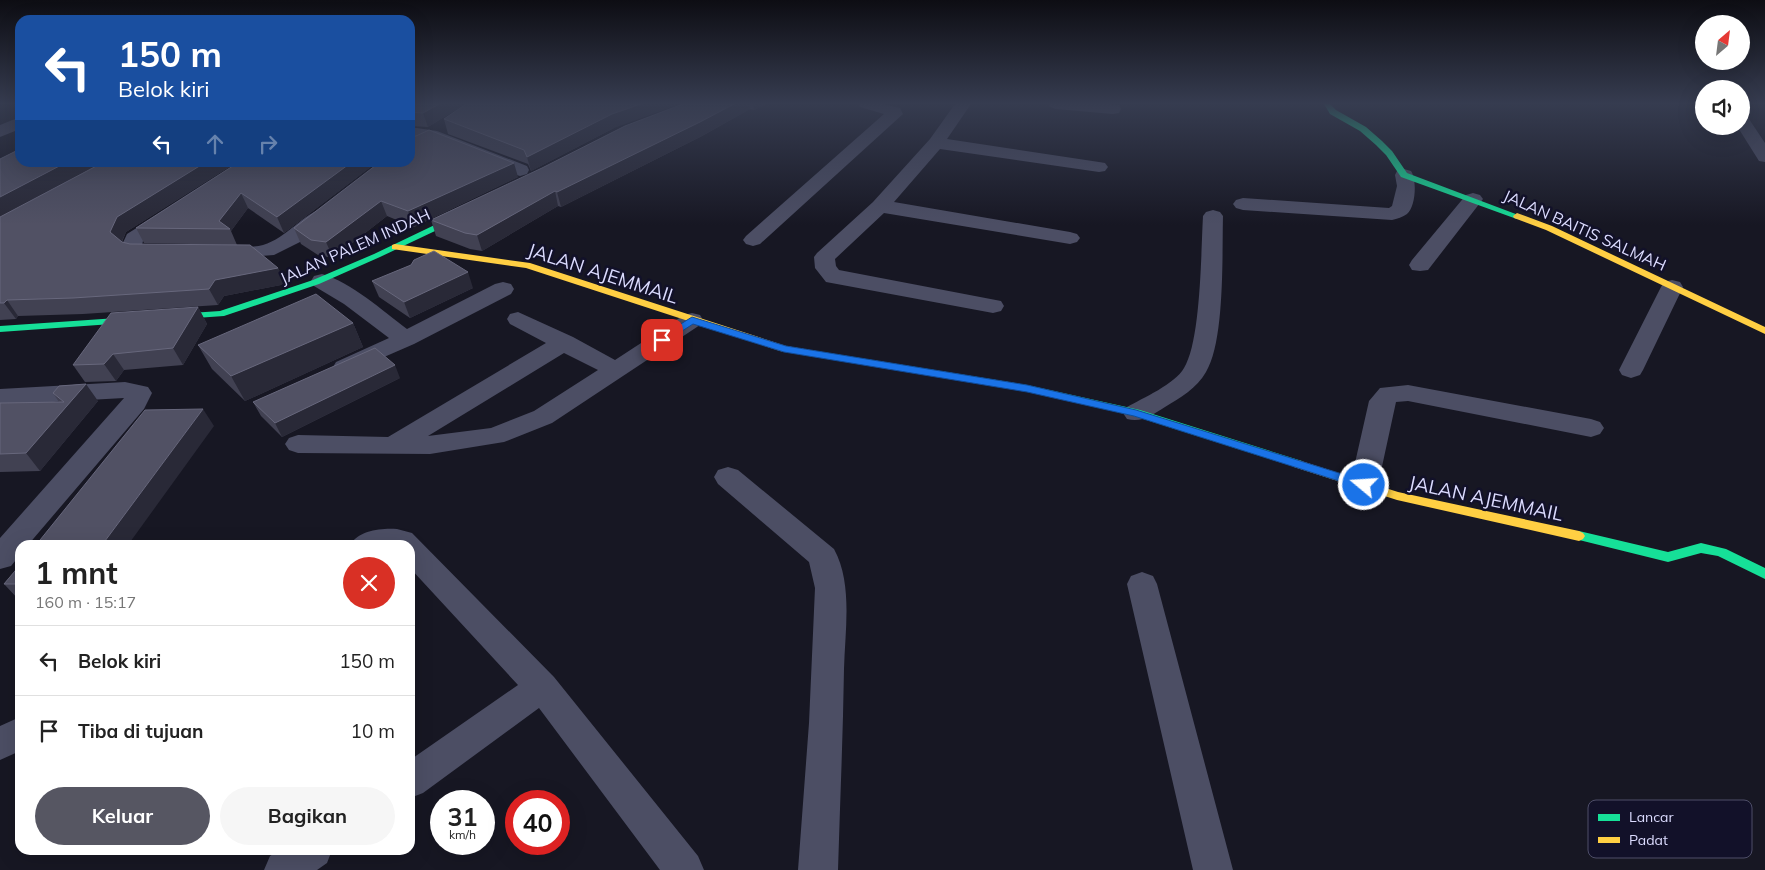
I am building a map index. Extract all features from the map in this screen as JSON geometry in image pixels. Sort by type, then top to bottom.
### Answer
[{"type":"street","points":[[442,145],[520,170]]},
{"type":"street","points":[[753,240],[861,145]]},
{"type":"street","points":[[935,145],[880,206],[824,257],[826,272],[834,277],[993,306]]},
{"type":"street","points":[[947,145],[1099,167]]},
{"type":"street","points":[[1243,204],[1392,214],[1401,209],[1406,186],[1404,175],[1389,153],[1381,145]]},
{"type":"street","points":[[1757,145],[1765,157]]},
{"type":"street","name":"JALAN BAITIS SALMAH","points":[[1404,175],[1549,228],[1765,331]]},
{"type":"street","points":[[1420,266],[1473,199]]},
{"type":"street","points":[[209,252],[267,251],[293,238],[339,203]]},
{"type":"street","points":[[880,206],[1070,238]]},
{"type":"street","points":[[181,252],[139,252],[131,247],[134,238],[182,208]]},
{"type":"street","name":"JALAN PALEM INDAH","points":[[0,329],[222,314],[250,307],[322,282],[476,208]]},
{"type":"street","points":[[1136,413],[1170,393],[1195,371],[1204,347],[1213,216]]},
{"type":"street","name":"JALAN AJEMMAIL","points":[[395,247],[527,265],[784,349],[1027,388],[1136,413],[1397,496],[1668,557],[1701,548],[1721,552],[1765,574]]},
{"type":"street","points":[[322,282],[352,299],[406,339]]},
{"type":"street","points":[[1631,370],[1672,287]]},
{"type":"street","points":[[325,308],[376,288]]},
{"type":"street","points":[[327,375],[406,339],[503,289]]},
{"type":"street","points":[[518,319],[616,370]]},
{"type":"street","points":[[298,444],[430,445],[495,436],[543,417],[692,320]]},
{"type":"street","points":[[391,446],[565,342]]},
{"type":"street","points":[[0,397],[125,390],[139,393],[135,403],[16,540]]},
{"type":"street","points":[[1364,485],[1382,401],[1389,394],[1408,393],[1591,428]]},
{"type":"street","points":[[728,477],[823,557],[830,588],[826,723],[818,870]]},
{"type":"street","points":[[382,540],[394,540]]},
{"type":"street","points":[[0,558],[15,541]]},
{"type":"street","points":[[415,554],[542,688],[684,870]]},
{"type":"street","points":[[1142,584],[1213,870]]},
{"type":"street","points":[[415,777],[542,688]]},
{"type":"street","points":[[0,744],[15,736]]},
{"type":"street","points":[[284,870],[305,855]]},
{"type":"building","points":[[415,145],[467,145],[514,163],[408,211],[381,201],[326,242],[311,240],[294,228],[373,167],[415,167]]},
{"type":"building","points":[[510,145],[552,145],[527,157],[524,150]]},
{"type":"building","points":[[588,145],[654,145],[557,192],[555,191],[477,235],[465,233],[431,220]]},
{"type":"building","points":[[15,152],[15,167],[57,167],[0,197],[0,159]]},
{"type":"building","points":[[95,167],[198,167],[117,217],[110,232],[122,242],[130,244],[250,245],[278,268],[215,280],[209,289],[73,298],[7,300],[4,303],[0,303],[0,217]]},
{"type":"building","points":[[231,167],[345,167],[277,217],[241,193],[219,221],[230,229],[136,228]]},
{"type":"building","points":[[434,251],[468,272],[404,302],[372,281],[411,265],[414,260]]},
{"type":"building","points":[[316,294],[353,323],[231,376],[198,345]]},
{"type":"building","points":[[198,307],[173,348],[113,354],[104,364],[73,365],[111,313]]},
{"type":"building","points":[[375,348],[395,365],[275,423],[253,402]]},
{"type":"building","points":[[86,384],[26,453],[0,454],[0,403],[64,402],[53,393],[59,386]]},
{"type":"building","points":[[203,409],[106,540],[40,540],[145,410]]},
{"type":"building","points":[[15,571],[15,584],[4,584]]},
{"type":"traffic: fast","points":[[1381,145],[1389,153],[1404,175],[1517,216]]},
{"type":"traffic: fast","points":[[0,329],[221,314],[316,282],[377,256],[468,212]]},
{"type":"traffic: fast","points":[[816,354],[1027,388],[1136,413],[1298,464]]},
{"type":"traffic: fast","points":[[1579,536],[1668,557],[1701,548],[1721,552],[1765,574]]},
{"type":"traffic: slow","points":[[1517,216],[1549,228],[1765,331]]},
{"type":"traffic: slow","points":[[395,247],[527,265],[784,349],[816,354]]},
{"type":"traffic: slow","points":[[1298,464],[1397,496],[1579,536]]},
{"type":"route","points":[[662,340],[692,320],[784,349],[1027,388],[1136,413],[1364,485]]}]
